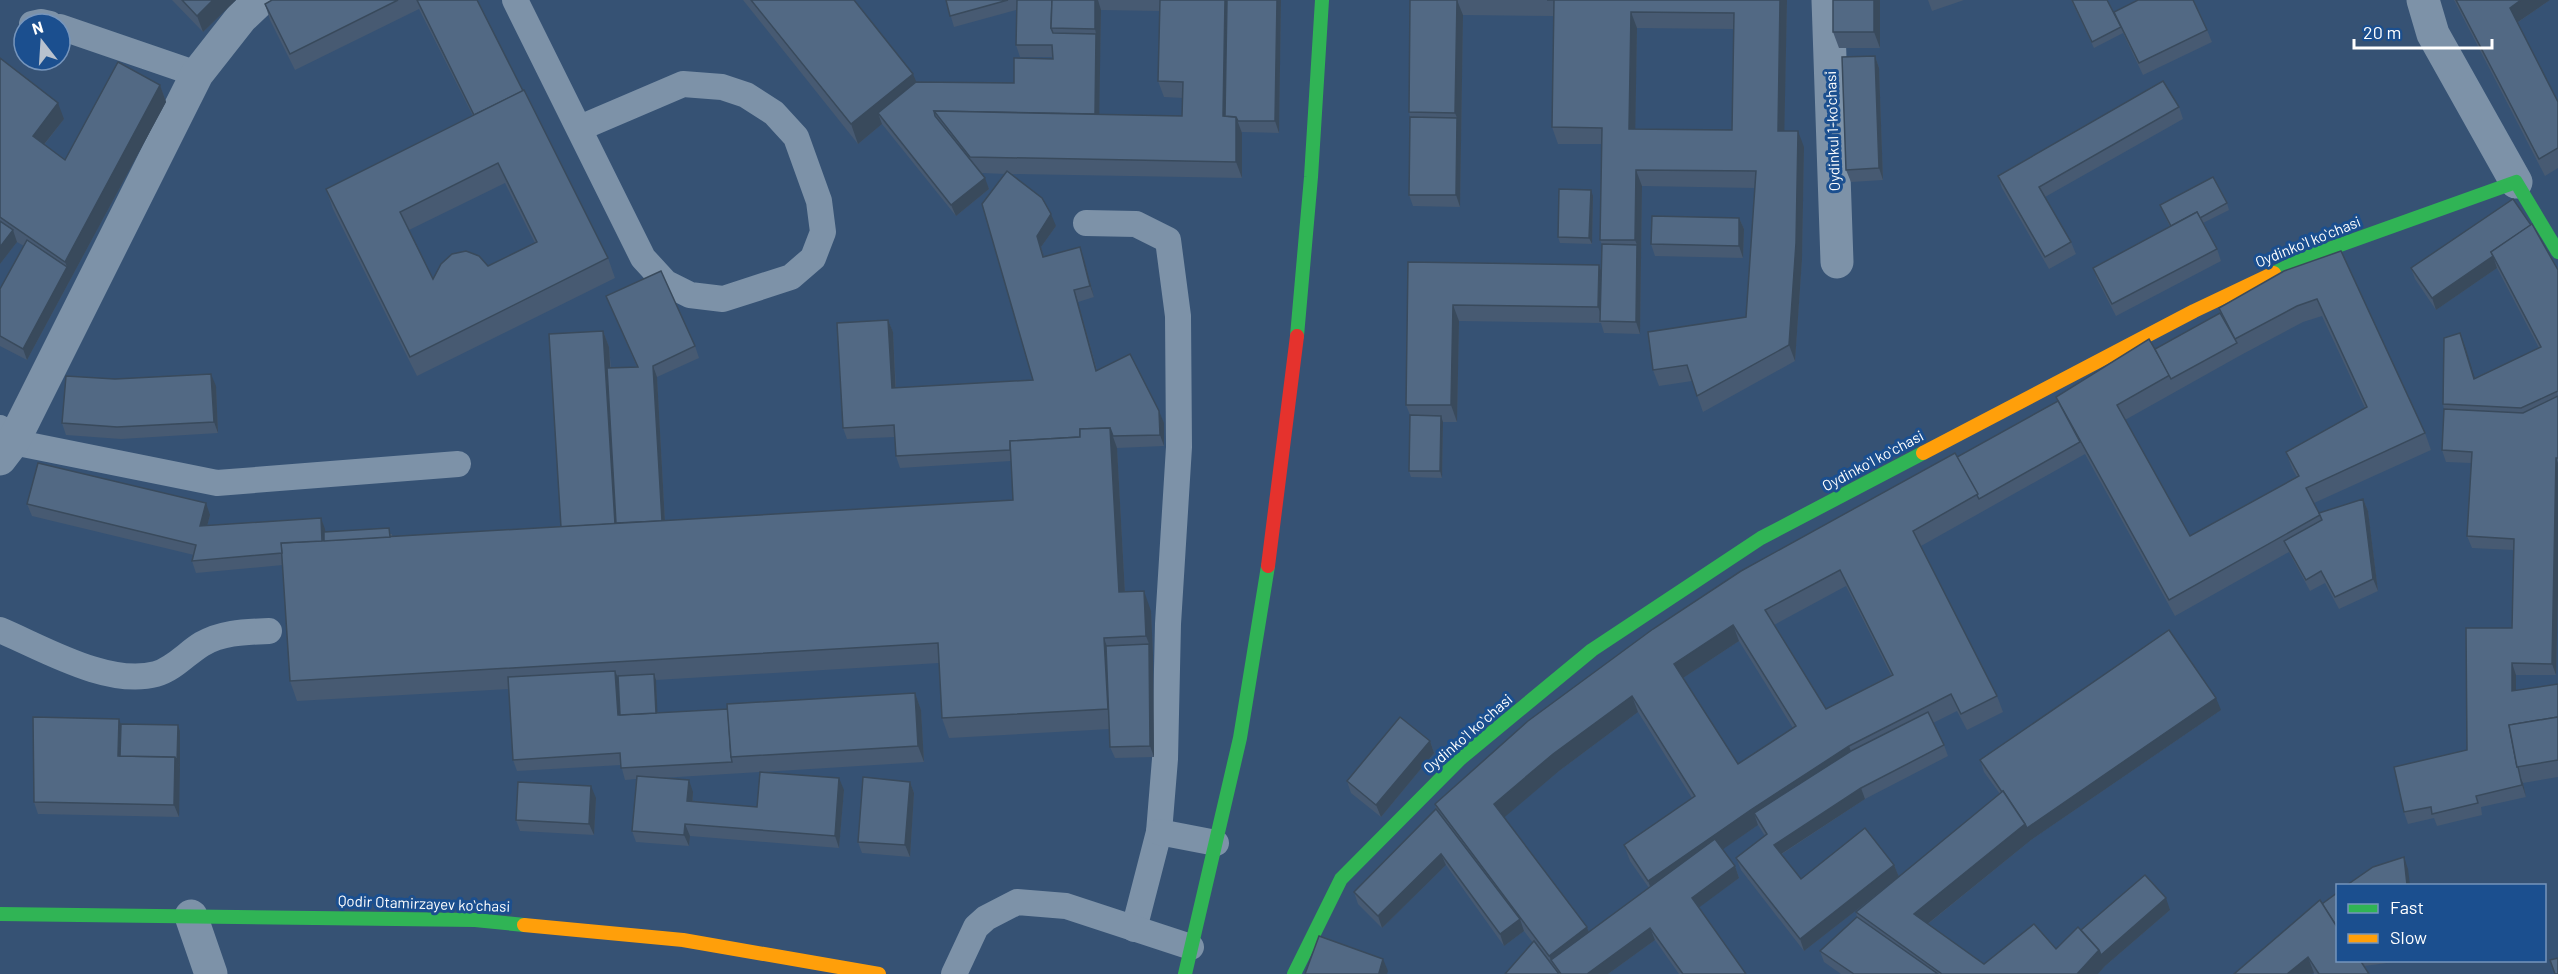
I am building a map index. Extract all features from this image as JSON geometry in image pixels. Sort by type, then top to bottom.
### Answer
[{"type":"main road","points":[[1185,974],[1246,705],[1273,538],[1305,268],[1322,0]]},
{"type":"main road","points":[[2516,182],[2555,241]]},
{"type":"main road","name":"Oydinkoʻl koʻchasi","points":[[1294,974],[1341,879],[1460,759],[1592,650],[1761,538],[2194,311],[2312,255],[2516,182]]},
{"type":"main road","name":"Qodir Otamirzayev koʻchasi","points":[[0,914],[475,920],[683,940],[879,974]]},
{"type":"street","points":[[4,443],[197,75],[241,18],[260,0]]},
{"type":"street","name":"Oydinkul 1-ko'chasi","points":[[1828,0],[1837,262]]},
{"type":"street","points":[[2423,0],[2433,34],[2516,182]]},
{"type":"street","points":[[191,916],[211,974]]},
{"type":"lane","points":[[514,0],[644,258],[666,283],[690,295],[723,299],[790,277],[813,258],[823,232],[819,201],[796,137],[774,113],[746,95],[722,87],[683,84],[580,128]]},
{"type":"lane","points":[[72,30],[197,75]]},
{"type":"lane","points":[[1086,223],[1136,224],[1168,240],[1178,316],[1179,447],[1168,624],[1165,771],[1159,832],[1134,929]]},
{"type":"lane","points":[[4,443],[217,483],[458,464]]},
{"type":"lane","points":[[0,630],[89,668],[113,675],[138,676],[157,673],[216,637],[268,631]]},
{"type":"lane","points":[[1159,832],[1216,843]]},
{"type":"lane","points":[[954,974],[976,927],[986,918],[1017,902],[1066,906],[1191,947]]},
{"type":"building","points":[[182,0],[213,0],[197,16]]},
{"type":"building","points":[[272,0],[398,0],[290,54],[265,4]]},
{"type":"building","points":[[417,0],[477,0],[523,91],[474,115]]},
{"type":"building","points":[[751,0],[854,0],[913,74],[851,124]]},
{"type":"building","points":[[946,0],[1008,0],[950,16]]},
{"type":"building","points":[[1017,0],[1052,0],[1051,28],[1053,33],[1096,34],[1095,114],[934,111],[935,116],[985,178],[951,205],[878,113],[916,82],[1014,83],[1014,58],[1053,59],[1052,45],[1016,45]]},
{"type":"building","points":[[1052,0],[1095,0],[1095,29],[1051,28]]},
{"type":"building","points":[[1160,0],[1225,0],[1223,116],[1236,117],[1236,162],[970,157],[934,111],[1182,116],[1183,82],[1158,81]]},
{"type":"building","points":[[1227,0],[1277,0],[1275,121],[1238,121],[1236,117],[1225,116]]},
{"type":"building","points":[[1410,0],[1457,0],[1455,113],[1409,112]]},
{"type":"building","points":[[1554,0],[1780,0],[1778,131],[1798,131],[1796,243],[1789,345],[1697,396],[1687,365],[1653,370],[1648,332],[1746,317],[1756,171],[1636,170],[1635,240],[1600,240],[1602,128],[1552,127]],"holes":[[[1631,12],[1734,13],[1732,130],[1629,129]]]},
{"type":"building","points":[[1833,0],[1874,0],[1874,32],[1833,32]]},
{"type":"building","points":[[2072,0],[2107,0],[2121,27],[2092,42]]},
{"type":"building","points":[[2138,0],[2193,0],[2207,30],[2139,63],[2114,12]]},
{"type":"building","points":[[2456,0],[2521,0],[2510,8],[2558,102],[2558,148],[2539,159]]},
{"type":"building","points":[[1875,56],[1879,168],[1846,170],[1842,57]]},
{"type":"building","points":[[0,58],[12,67],[12,72],[18,72],[58,103],[33,136],[65,160],[118,62],[160,85],[65,262],[0,217]]},
{"type":"building","points":[[2163,81],[2179,107],[2039,187],[2071,242],[2045,257],[1998,176]]},
{"type":"building","points":[[524,90],[608,258],[410,357],[326,189]],"holes":[[[498,163],[537,242],[488,266],[479,256],[466,251],[452,254],[441,264],[433,279],[400,212]]]},
{"type":"building","points":[[1410,117],[1457,118],[1456,195],[1409,195]]},
{"type":"building","points":[[1007,171],[1042,198],[1051,214],[1037,236],[1043,257],[1080,247],[1090,286],[1074,290],[1096,371],[1130,354],[1159,411],[1160,435],[1113,436],[1110,428],[1080,429],[1080,437],[1010,441],[1010,450],[896,456],[894,425],[843,428],[837,323],[888,320],[892,388],[1033,380],[982,204]]},
{"type":"building","points":[[2213,177],[2227,203],[2200,218],[2197,212],[2171,226],[2160,205]]},
{"type":"building","points":[[1559,189],[1591,190],[1589,238],[1558,237]]},
{"type":"building","points":[[2513,199],[2531,225],[2491,252],[2493,256],[2432,298],[2411,268]]},
{"type":"building","points":[[2197,212],[2217,249],[2112,304],[2093,268]]},
{"type":"building","points":[[1652,216],[1739,218],[1739,246],[1651,244]]},
{"type":"building","points":[[0,221],[13,230],[0,247]]},
{"type":"building","points":[[2532,224],[2558,270],[2558,391],[2521,408],[2443,404],[2444,338],[2460,333],[2474,379],[2541,347],[2491,252]]},
{"type":"building","points":[[27,240],[67,267],[23,349],[0,336],[0,289]]},
{"type":"building","points":[[1602,244],[1637,245],[1636,322],[1600,321]]},
{"type":"building","points":[[2341,251],[2425,433],[2306,488],[2320,515],[2169,600],[2056,397],[2149,339],[2170,375],[2117,405],[2190,536],[2299,476],[2286,452],[2367,407],[2317,299],[2297,306],[2235,339],[2219,308],[2284,271]]},
{"type":"building","points":[[1408,262],[1599,265],[1598,307],[1453,305],[1451,405],[1406,405]]},
{"type":"building","points":[[661,271],[695,346],[653,366],[662,521],[616,523],[607,368],[638,367],[606,296]]},
{"type":"building","points":[[2220,313],[2237,343],[2171,379],[2155,349]]},
{"type":"building","points":[[603,331],[615,524],[561,527],[549,334]]},
{"type":"building","points":[[211,374],[214,422],[117,427],[62,423],[66,376],[115,379]]},
{"type":"building","points":[[2558,396],[2552,664],[2512,663],[2512,691],[2558,684],[2558,717],[2509,725],[2522,785],[2476,796],[2478,803],[2432,814],[2431,807],[2404,812],[2394,767],[2467,750],[2466,628],[2512,628],[2514,539],[2467,536],[2472,452],[2442,450],[2444,409],[2523,413]]},
{"type":"building","points":[[2058,401],[2080,442],[1979,499],[1957,457]]},
{"type":"building","points":[[1410,415],[1441,416],[1440,471],[1409,471]]},
{"type":"building","points":[[1110,428],[1119,592],[1144,591],[1146,636],[1104,638],[1108,709],[942,718],[938,643],[290,681],[281,543],[1013,500],[1010,441],[1080,437],[1080,429]]},
{"type":"building","points":[[1955,453],[1978,494],[1913,531],[1997,696],[1961,714],[1951,694],[1849,746],[1648,881],[1624,845],[1695,796],[1632,696],[1553,754],[1494,804],[1587,927],[1549,956],[1435,804],[1528,721],[1653,629],[1741,571]],"holes":[[[1840,570],[1893,675],[1826,709],[1765,610]],[[1733,625],[1796,726],[1738,764],[1674,664]]]},
{"type":"building","points":[[38,463],[206,503],[200,526],[321,518],[322,541],[281,543],[282,553],[192,561],[196,545],[27,504]]},
{"type":"building","points":[[2363,499],[2373,579],[2335,597],[2321,571],[2306,580],[2284,541],[2322,520],[2319,513]]},
{"type":"building","points":[[389,528],[390,537],[324,541],[324,532]]},
{"type":"building","points":[[2169,630],[2216,698],[2027,828],[1980,760]]},
{"type":"building","points":[[1149,644],[1150,746],[1110,747],[1106,646]]},
{"type":"building","points":[[615,671],[618,715],[728,709],[732,762],[621,768],[620,753],[513,760],[508,677]]},
{"type":"building","points":[[654,674],[656,713],[620,715],[618,676]]},
{"type":"building","points":[[915,693],[918,746],[731,757],[727,704]]},
{"type":"building","points":[[1928,712],[1944,745],[1861,788],[1774,845],[1801,879],[1865,828],[1894,865],[1800,939],[1736,858],[1767,834],[1754,813],[1851,751]]},
{"type":"building","points":[[33,717],[119,719],[118,756],[175,757],[174,805],[34,802]]},
{"type":"building","points":[[1400,717],[1430,741],[1376,805],[1347,781]]},
{"type":"building","points":[[2558,717],[2558,760],[2517,767],[2509,725]]},
{"type":"building","points":[[121,724],[178,725],[177,762],[175,757],[120,756]]},
{"type":"building","points":[[760,772],[839,778],[835,836],[685,824],[684,835],[632,831],[637,776],[689,780],[687,801],[757,807]]},
{"type":"building","points":[[863,777],[910,782],[905,845],[858,842]]},
{"type":"building","points":[[518,782],[591,786],[589,824],[516,820]]},
{"type":"building","points":[[2003,791],[2025,824],[1914,914],[1984,964],[2034,924],[2056,949],[2078,927],[2099,950],[2077,974],[1942,974],[1856,912]]},
{"type":"building","points":[[1436,809],[1520,919],[1500,934],[1441,854],[1378,916],[1354,892]]},
{"type":"building","points":[[1715,839],[1735,866],[1692,898],[1746,974],[1683,974],[1650,928],[1587,974],[1561,974],[1551,960]]},
{"type":"building","points":[[2404,857],[2407,884],[2348,884],[2373,867]]},
{"type":"building","points":[[2145,875],[2166,898],[2101,955],[2081,930]]},
{"type":"building","points":[[2336,894],[2336,925],[2322,904]]},
{"type":"building","points":[[2320,900],[2336,925],[2336,962],[2361,962],[2369,974],[2319,974],[2308,957],[2287,974],[2234,974]]},
{"type":"building","points":[[1857,917],[1938,974],[1854,974],[1820,951]]},
{"type":"building","points":[[1319,936],[1383,959],[1379,973],[1382,974],[1305,974]]},
{"type":"building","points":[[1534,941],[1559,974],[1505,974]]},
{"type":"building","points":[[2558,958],[2558,974],[2555,974],[2550,960]]},
{"type":"traffic: fast","points":[[1297,336],[1311,177],[1322,0]]},
{"type":"traffic: fast","points":[[2274,273],[2312,255],[2516,182],[2558,252]]},
{"type":"traffic: fast","points":[[1294,974],[1341,879],[1460,759],[1592,650],[1761,538],[1923,453]]},
{"type":"traffic: fast","points":[[1185,974],[1240,738],[1268,566]]},
{"type":"traffic: fast","points":[[0,914],[475,920],[524,925]]},
{"type":"traffic: slow","points":[[1923,453],[2194,311],[2274,273]]},
{"type":"traffic: slow","points":[[524,925],[683,940],[879,974]]},
{"type":"traffic: jam","points":[[1268,566],[1297,336]]}]
